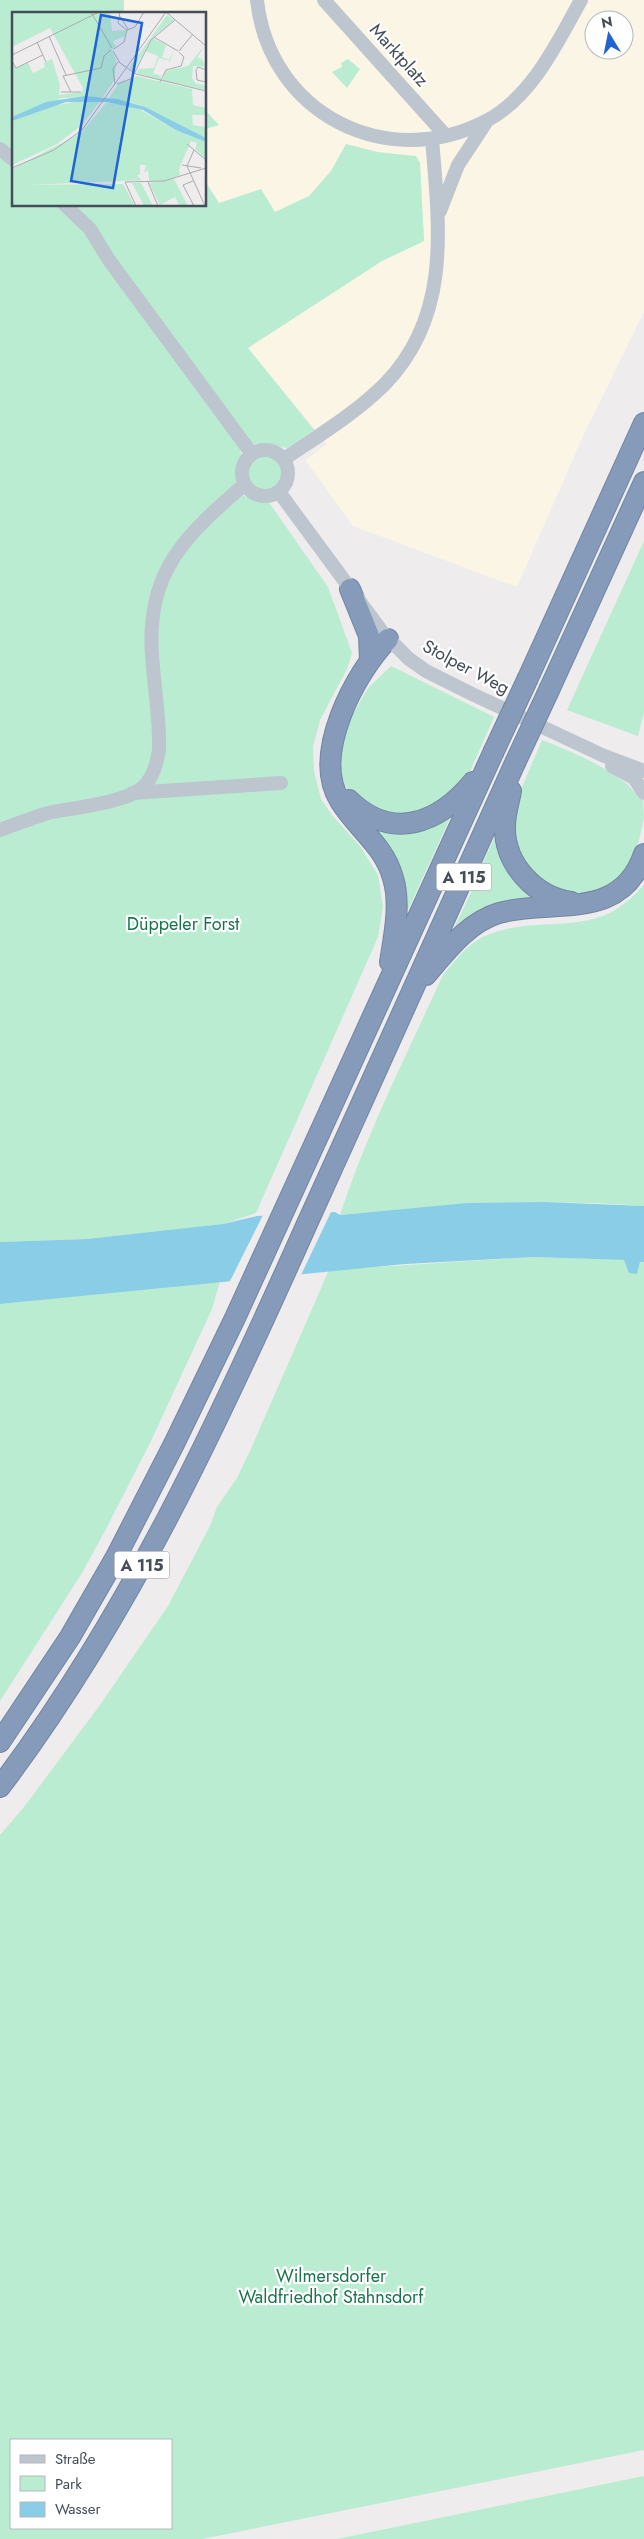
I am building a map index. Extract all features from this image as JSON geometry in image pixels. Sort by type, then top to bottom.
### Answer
[{"type":"highway","name":"A 115","points":[[0,1742],[70,1637],[116,1557],[235,1318],[644,423]]},
{"type":"highway","name":"A 115","points":[[0,1787],[26,1753],[117,1610],[175,1505],[260,1330],[515,763],[644,482]]},
{"type":"highway","points":[[350,589],[369,636],[370,660]]},
{"type":"highway","points":[[388,981],[396,922],[394,880],[379,847],[334,790],[331,776],[331,747],[334,733],[370,660],[393,644]]},
{"type":"highway","points":[[346,708],[393,644]]},
{"type":"highway","points":[[331,776],[358,809],[391,823],[406,824],[427,820],[447,808],[462,796],[490,759]]},
{"type":"highway","points":[[515,763],[505,826],[508,850],[514,864],[526,880],[537,889],[560,900],[588,905]]},
{"type":"highway","points":[[412,991],[452,945],[471,928],[497,914],[528,908],[588,905],[606,898],[620,889],[636,871],[644,854]]},
{"type":"street","points":[[257,0],[264,34],[275,60],[300,94],[320,111],[343,126],[361,134],[398,140],[439,138],[487,121]]},
{"type":"street","name":"Marktplatz","points":[[324,0],[439,138]]},
{"type":"street","points":[[438,219],[458,165],[487,121],[527,88],[543,65],[581,0]]},
{"type":"street","points":[[284,459],[370,396],[405,360],[422,331],[430,311],[436,270],[439,138]]},
{"type":"street","points":[[0,149],[12,158]]},
{"type":"street","points":[[66,206],[90,229],[109,260],[252,454]]},
{"type":"street","points":[[259,450],[273,451],[284,459],[288,476],[279,492],[264,496],[256,494],[245,484],[242,470],[252,454],[259,450]]},
{"type":"street","points":[[132,793],[142,788],[149,779],[157,764],[159,750],[160,730],[151,628],[158,591],[173,555],[190,533],[245,484]]},
{"type":"street","name":"Stolper Weg","points":[[279,492],[393,644],[426,671],[602,755],[644,771]]},
{"type":"street","points":[[602,755],[608,764],[634,778],[644,793]]},
{"type":"street","points":[[0,830],[47,814],[132,793],[281,783]]},
{"type":"shaded area","points":[[124,0],[644,0],[644,312],[584,434],[517,587],[353,526],[305,460],[327,444],[248,348],[382,261],[424,241],[420,163],[416,157],[377,152],[346,144],[331,171],[309,197],[275,212],[261,189],[219,203],[206,183],[206,129],[219,125],[206,111],[206,12],[124,12]]},
{"type":"green space","name":"Düppeler Forst","points":[[0,0],[124,0],[124,12],[12,12],[12,206],[206,206],[206,183],[219,203],[261,189],[275,212],[309,196],[331,171],[346,144],[377,152],[416,156],[420,163],[424,241],[382,261],[248,348],[314,430],[287,448],[253,444],[240,447],[240,461],[235,487],[245,497],[268,501],[328,587],[352,653],[347,669],[320,720],[313,747],[314,771],[321,799],[332,815],[360,846],[378,875],[383,907],[378,937],[256,1213],[223,1224],[165,1231],[87,1239],[0,1242]]},
{"type":"green space","points":[[348,59],[360,69],[347,88],[332,72],[342,67],[341,63]]},
{"type":"green space","points":[[206,111],[219,125],[206,129]]},
{"type":"green space","points":[[266,454],[279,459],[284,472],[279,485],[266,490],[253,485],[248,472],[253,459]]},
{"type":"green space","points":[[644,541],[644,712],[638,736],[567,710]]},
{"type":"green space","points":[[391,666],[494,717],[471,769],[453,795],[412,817],[372,810],[348,790],[342,780],[338,756],[342,733],[368,688]]},
{"type":"green space","points":[[542,740],[594,763],[626,783],[643,800],[644,818],[635,858],[618,880],[605,888],[588,894],[570,895],[537,881],[514,847],[514,806]]},
{"type":"green space","points":[[457,803],[401,925],[402,902],[356,811],[375,822]]},
{"type":"green space","points":[[499,827],[547,897],[449,939],[475,884],[477,884],[482,874],[479,872]]},
{"type":"green space","points":[[644,885],[644,1206],[568,1203],[492,1204],[340,1215],[375,1123],[443,975],[470,945],[481,938],[512,928],[590,920],[605,915],[626,902]]},
{"type":"green space","name":"Wilmersdorfer Waldfriedhof Stahnsdorf","points":[[534,1257],[624,1260],[637,1273],[640,1262],[644,1262],[644,2450],[202,2539],[0,2539],[0,1835],[24,1807],[100,1705],[168,1606],[210,1526],[217,1507],[237,1478],[329,1270]]},
{"type":"green space","points":[[220,1281],[212,1309],[151,1441],[106,1529],[82,1573],[0,1701],[0,1304]]},
{"type":"green space","points":[[644,2476],[644,2539],[337,2539]]},
{"type":"water","points":[[544,1202],[644,1206],[644,1262],[640,1262],[637,1274],[629,1273],[624,1260],[534,1257],[405,1264],[0,1304],[0,1242],[87,1239],[223,1224],[257,1216],[335,1212],[340,1215],[468,1203]]},
{"type":"pier","points":[[332,1210],[301,1275],[229,1283],[264,1213]]}]
